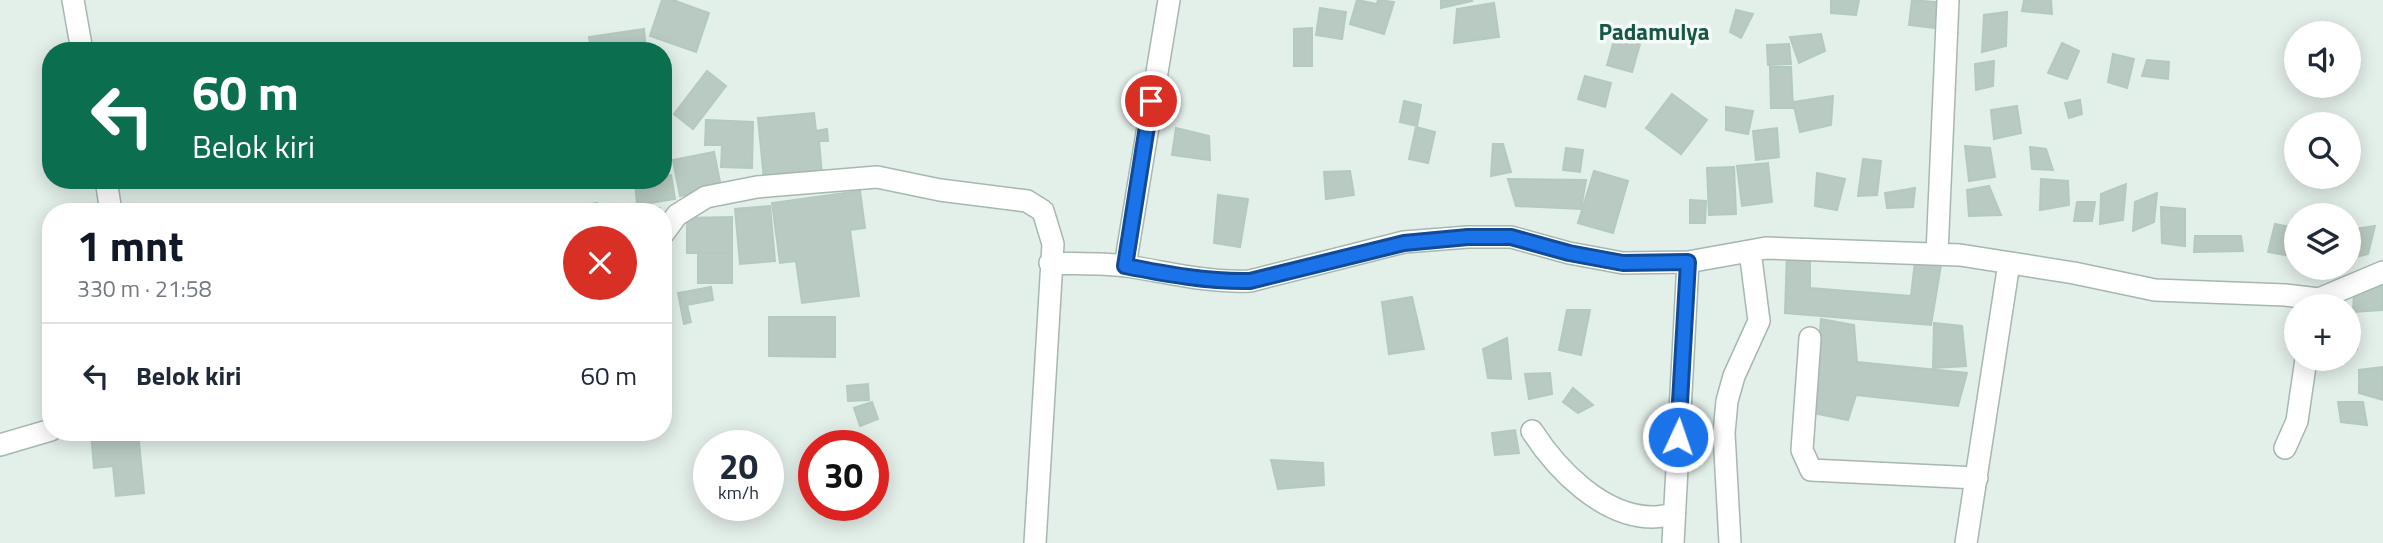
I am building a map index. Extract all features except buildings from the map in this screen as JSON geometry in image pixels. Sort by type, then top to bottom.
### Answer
[{"type":"street","points":[[72,0],[80,42]]},
{"type":"street","points":[[1125,266],[1169,0]]},
{"type":"street","points":[[1937,254],[1948,0]]},
{"type":"street","points":[[672,222],[677,215],[706,197],[757,187],[877,177],[940,190],[1027,201],[1043,211],[1053,244],[1035,543]]},
{"type":"street","points":[[1050,262],[1125,266],[1220,280],[1250,281],[1404,243],[1468,237],[1511,237],[1569,253],[1623,263],[1688,262],[1766,248],[1960,255],[2074,273],[2155,290],[2284,296]]},
{"type":"street","points":[[1730,543],[1724,433],[1727,401],[1734,376],[1759,321],[1750,251]]},
{"type":"street","points":[[1673,543],[1688,262]]},
{"type":"street","points":[[1966,543],[2010,262]]},
{"type":"street","points":[[2340,294],[2383,272]]},
{"type":"street","points":[[1810,338],[1802,450],[1811,470],[1977,478]]},
{"type":"street","points":[[2285,448],[2297,421],[2304,371]]},
{"type":"street","points":[[1532,431],[1544,450],[1568,475],[1598,498],[1626,512],[1651,517],[1674,514]]},
{"type":"street","points":[[0,445],[42,433]]},
{"type":"district","name":"Padamulya","points":[[1654,31]]},
{"type":"route","points":[[1151,101],[1125,266],[1182,275],[1250,281],[1404,243],[1468,237],[1511,237],[1569,253],[1623,263],[1688,262],[1678,437]]}]
